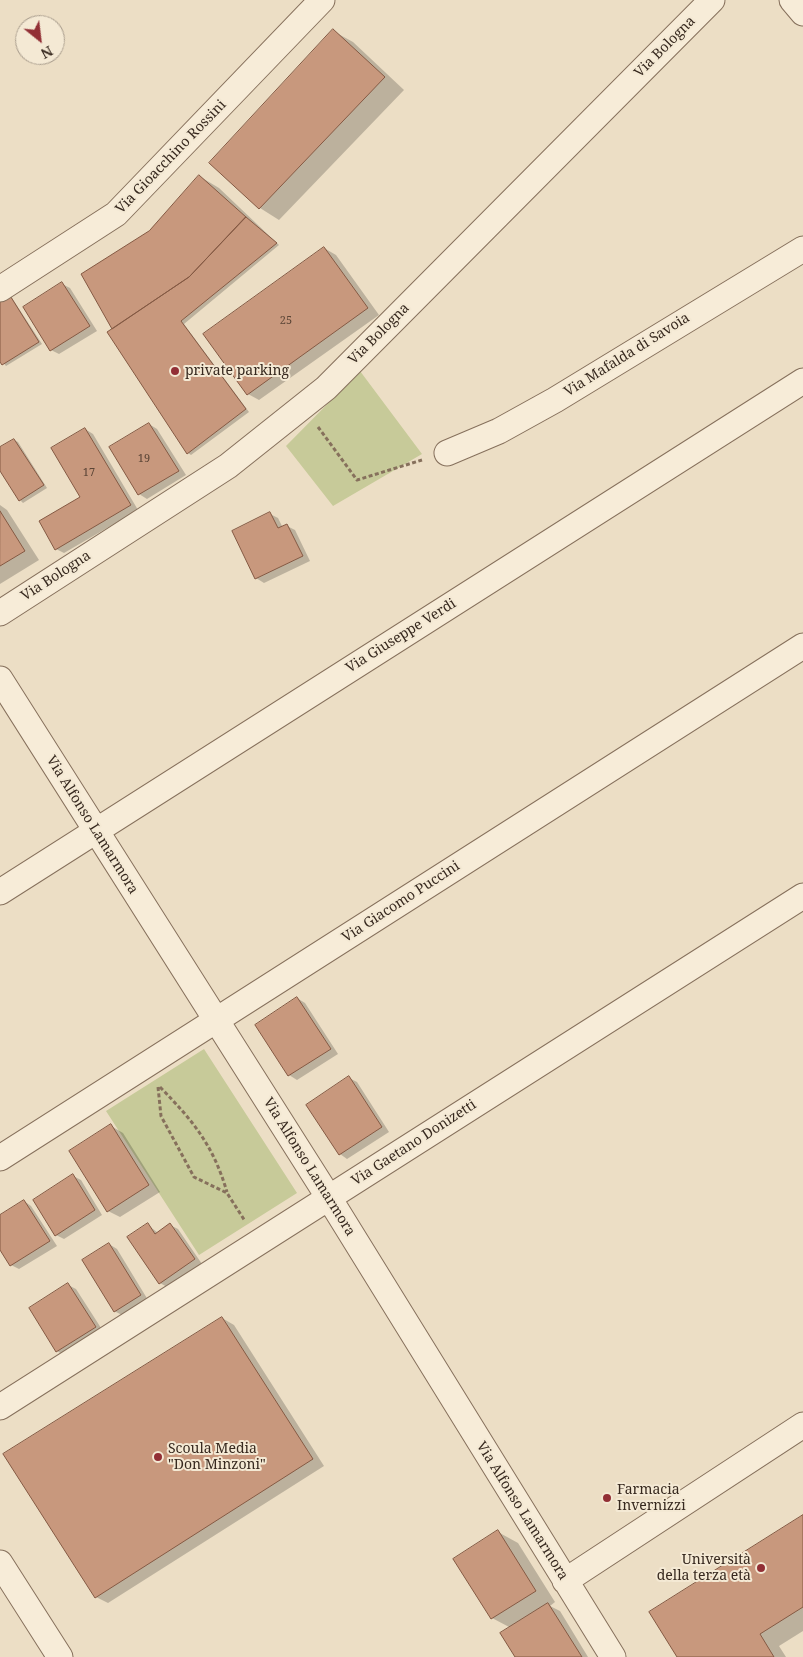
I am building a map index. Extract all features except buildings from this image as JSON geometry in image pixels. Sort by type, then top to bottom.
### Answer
[{"type":"street","name":"Via Gioacchino Rossini","points":[[0,289],[116,214],[322,0]]},
{"type":"street","name":"Via Bologna","points":[[0,613],[228,466],[326,388],[712,0]]},
{"type":"street","points":[[792,0],[803,13]]},
{"type":"street","name":"Via Mafalda di Savoia","points":[[447,453],[499,431],[555,400],[803,249]]},
{"type":"street","name":"Via Giuseppe Verdi","points":[[0,892],[803,381]]},
{"type":"street","name":"Via Giacomo Puccini","points":[[0,1158],[152,1076],[217,1020],[803,646]]},
{"type":"street","name":"Via Alfonso Lamarmora","points":[[0,679],[329,1198],[613,1657]]},
{"type":"street","name":"Via Gaetano Donizetti","points":[[0,1407],[803,896]]},
{"type":"street","points":[[565,1580],[802,1427]]},
{"type":"street","points":[[0,1564],[54,1655]]},
{"type":"path","points":[[303,406],[357,480],[447,453]]},
{"type":"path","points":[[152,1076],[161,1116],[194,1177],[227,1193]]},
{"type":"path","points":[[152,1076],[191,1118],[201,1133],[220,1169],[227,1193],[259,1243]]},
{"type":"green space","points":[[360,371],[422,454],[333,506],[286,446]]},
{"type":"green space","points":[[204,1049],[297,1193],[199,1255],[106,1111]]},
{"type":"place","name":"private parking","points":[[175,371]]},
{"type":"place","name":"Scoula Media \"Don Minzoni\"","points":[[158,1457]]},
{"type":"place","name":"Farmacia Invernizzi","points":[[607,1498]]},
{"type":"place","name":"Università della terza età","points":[[761,1568]]}]
